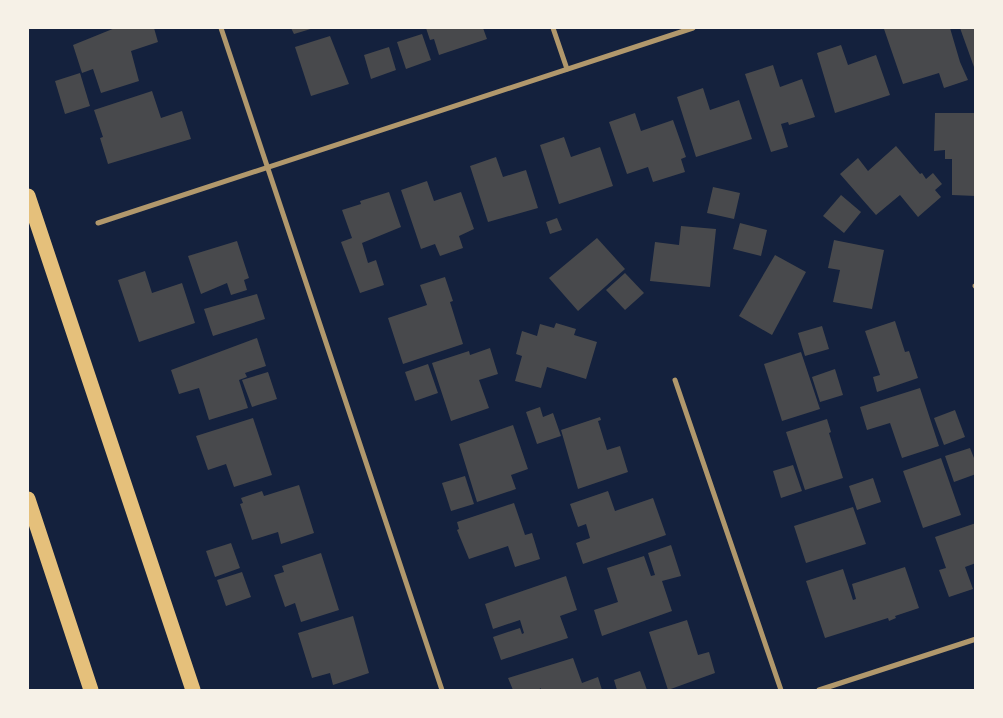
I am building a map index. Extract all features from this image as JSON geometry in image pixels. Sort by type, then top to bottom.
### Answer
[{"type":"highway","points":[[28,196],[192,690]]},
{"type":"highway","points":[[28,499],[91,690]]},
{"type":"street","points":[[221,28],[442,690]]},
{"type":"street","points":[[552,28],[566,69]]},
{"type":"street","points":[[98,223],[694,28]]},
{"type":"street","points":[[675,380],[781,690]]},
{"type":"street","points":[[819,690],[976,639]]},
{"type":"building","points":[[115,28],[154,28],[158,42],[131,51],[139,81],[101,93],[93,69],[82,73],[73,45]]},
{"type":"building","points":[[291,28],[314,28],[294,34]]},
{"type":"building","points":[[426,28],[483,28],[487,39],[439,55],[434,39],[430,40]]},
{"type":"building","points":[[950,28],[960,62],[968,80],[944,88],[939,73],[903,84],[884,29]]},
{"type":"building","points":[[960,28],[976,28],[976,66],[974,67]]},
{"type":"building","points":[[422,34],[431,60],[406,69],[397,42]]},
{"type":"building","points":[[330,36],[349,84],[311,96],[295,47]]},
{"type":"building","points":[[841,45],[848,65],[876,55],[890,95],[835,113],[817,53]]},
{"type":"building","points":[[389,47],[396,70],[371,79],[364,55]]},
{"type":"building","points":[[773,65],[780,87],[802,79],[815,117],[789,125],[788,122],[781,124],[788,147],[771,152],[745,74]]},
{"type":"building","points":[[80,73],[90,106],[65,114],[55,81]]},
{"type":"building","points":[[703,88],[710,110],[739,100],[752,139],[696,157],[677,97]]},
{"type":"building","points":[[152,91],[161,118],[182,111],[191,139],[108,164],[100,138],[103,137],[94,110]]},
{"type":"building","points":[[635,113],[641,131],[673,120],[686,157],[681,159],[685,172],[653,182],[648,167],[627,174],[609,122]]},
{"type":"building","points":[[935,113],[976,113],[976,196],[952,195],[952,159],[945,159],[945,150],[934,151]]},
{"type":"building","points":[[564,137],[571,157],[600,147],[613,186],[559,204],[540,145]]},
{"type":"building","points":[[896,146],[926,179],[933,173],[942,184],[935,190],[941,197],[918,217],[900,195],[876,215],[840,174],[858,158],[868,171]]},
{"type":"building","points":[[496,157],[503,177],[526,170],[538,208],[488,222],[470,166]]},
{"type":"building","points":[[427,181],[434,201],[461,192],[474,229],[459,236],[463,248],[440,256],[435,244],[421,249],[401,190]]},
{"type":"building","points":[[713,187],[740,193],[734,219],[707,213]]},
{"type":"building","points":[[389,192],[401,227],[362,243],[368,263],[376,260],[384,285],[360,293],[341,242],[352,238],[342,210],[361,204],[360,201]]},
{"type":"building","points":[[841,195],[861,212],[844,233],[823,216]]},
{"type":"building","points":[[557,218],[562,230],[550,234],[546,222]]},
{"type":"building","points":[[740,223],[767,230],[761,256],[733,249]]},
{"type":"building","points":[[681,226],[716,229],[710,287],[650,281],[655,242],[679,245]]},
{"type":"building","points":[[597,238],[625,269],[578,311],[549,278]]},
{"type":"building","points":[[834,240],[884,250],[872,309],[833,302],[840,270],[828,268]]},
{"type":"building","points":[[237,241],[249,278],[244,280],[247,290],[231,295],[227,283],[201,294],[188,256]]},
{"type":"building","points":[[775,255],[806,272],[772,335],[739,316]]},
{"type":"building","points":[[145,271],[152,293],[182,283],[195,323],[139,342],[118,280]]},
{"type":"building","points":[[625,273],[644,293],[625,310],[606,290]]},
{"type":"building","points":[[445,277],[453,301],[450,302],[463,344],[403,364],[388,318],[427,305],[420,285]]},
{"type":"building","points":[[257,294],[265,319],[213,336],[204,309]]},
{"type":"building","points":[[895,321],[905,352],[909,351],[918,378],[877,392],[873,377],[880,375],[865,331]]},
{"type":"building","points":[[556,323],[576,329],[574,335],[597,342],[586,379],[547,367],[541,388],[515,381],[522,356],[516,354],[522,331],[537,336],[540,324],[554,328]]},
{"type":"building","points":[[822,326],[829,349],[805,356],[798,333]]},
{"type":"building","points":[[257,338],[266,366],[245,373],[247,377],[239,380],[248,408],[209,420],[199,388],[179,394],[171,370]]},
{"type":"building","points":[[490,348],[498,374],[479,380],[489,408],[451,421],[432,363],[469,351],[470,355]]},
{"type":"building","points":[[801,352],[820,409],[782,421],[764,364]]},
{"type":"building","points":[[428,364],[438,393],[415,401],[405,372]]},
{"type":"building","points":[[835,369],[843,395],[820,402],[812,377]]},
{"type":"building","points":[[268,372],[277,399],[252,407],[242,380]]},
{"type":"building","points":[[920,388],[939,446],[902,458],[890,423],[867,430],[860,407]]},
{"type":"building","points":[[540,407],[543,417],[553,413],[561,436],[537,444],[526,412]]},
{"type":"building","points":[[955,410],[965,437],[944,445],[934,418]]},
{"type":"building","points":[[600,417],[601,420],[598,421],[607,450],[620,446],[628,472],[578,489],[561,430]]},
{"type":"building","points":[[253,418],[272,475],[234,487],[226,464],[208,470],[196,436]]},
{"type":"building","points":[[827,419],[831,432],[829,433],[843,478],[805,490],[786,432]]},
{"type":"building","points":[[513,425],[528,469],[511,475],[516,489],[477,502],[459,444]]},
{"type":"building","points":[[970,448],[976,463],[976,474],[954,482],[945,456]]},
{"type":"building","points":[[941,458],[961,515],[923,528],[903,471]]},
{"type":"building","points":[[793,465],[802,491],[781,498],[773,471]]},
{"type":"building","points":[[465,476],[474,504],[451,511],[442,483]]},
{"type":"building","points":[[873,478],[881,502],[857,510],[849,486]]},
{"type":"building","points":[[299,485],[314,533],[281,544],[278,532],[252,540],[240,504],[243,503],[241,498],[262,491],[264,496]]},
{"type":"building","points":[[608,491],[615,511],[653,498],[666,535],[583,564],[576,543],[590,538],[586,524],[578,527],[570,504]]},
{"type":"building","points":[[514,503],[525,535],[532,533],[540,559],[515,567],[508,546],[469,559],[457,530],[459,529],[457,522]]},
{"type":"building","points":[[853,507],[866,544],[806,563],[794,526]]},
{"type":"building","points":[[976,523],[976,563],[965,567],[973,589],[949,597],[939,570],[946,568],[935,537]]},
{"type":"building","points":[[231,543],[240,568],[215,577],[206,551]]},
{"type":"building","points":[[671,545],[681,576],[662,581],[672,611],[602,636],[594,610],[618,602],[607,568],[644,556],[651,576],[655,575],[648,553]]},
{"type":"building","points":[[321,553],[339,610],[301,622],[295,603],[285,607],[274,575],[284,572],[282,566]]},
{"type":"building","points":[[905,567],[919,608],[895,616],[896,618],[889,621],[888,618],[825,638],[806,581],[843,569],[853,600],[856,599],[852,584]]},
{"type":"building","points":[[242,572],[251,597],[226,606],[217,580]]},
{"type":"building","points":[[566,576],[577,610],[560,616],[568,638],[501,660],[493,637],[520,628],[522,634],[524,633],[520,620],[493,629],[485,604]]},
{"type":"building","points":[[353,616],[369,673],[333,685],[330,673],[312,678],[298,633]]},
{"type":"building","points":[[687,620],[698,655],[709,652],[715,673],[668,690],[649,632]]},
{"type":"building","points":[[573,658],[582,683],[598,677],[602,690],[541,690],[541,688],[538,690],[513,690],[508,678]]},
{"type":"building","points":[[640,671],[647,690],[617,690],[614,680]]}]
